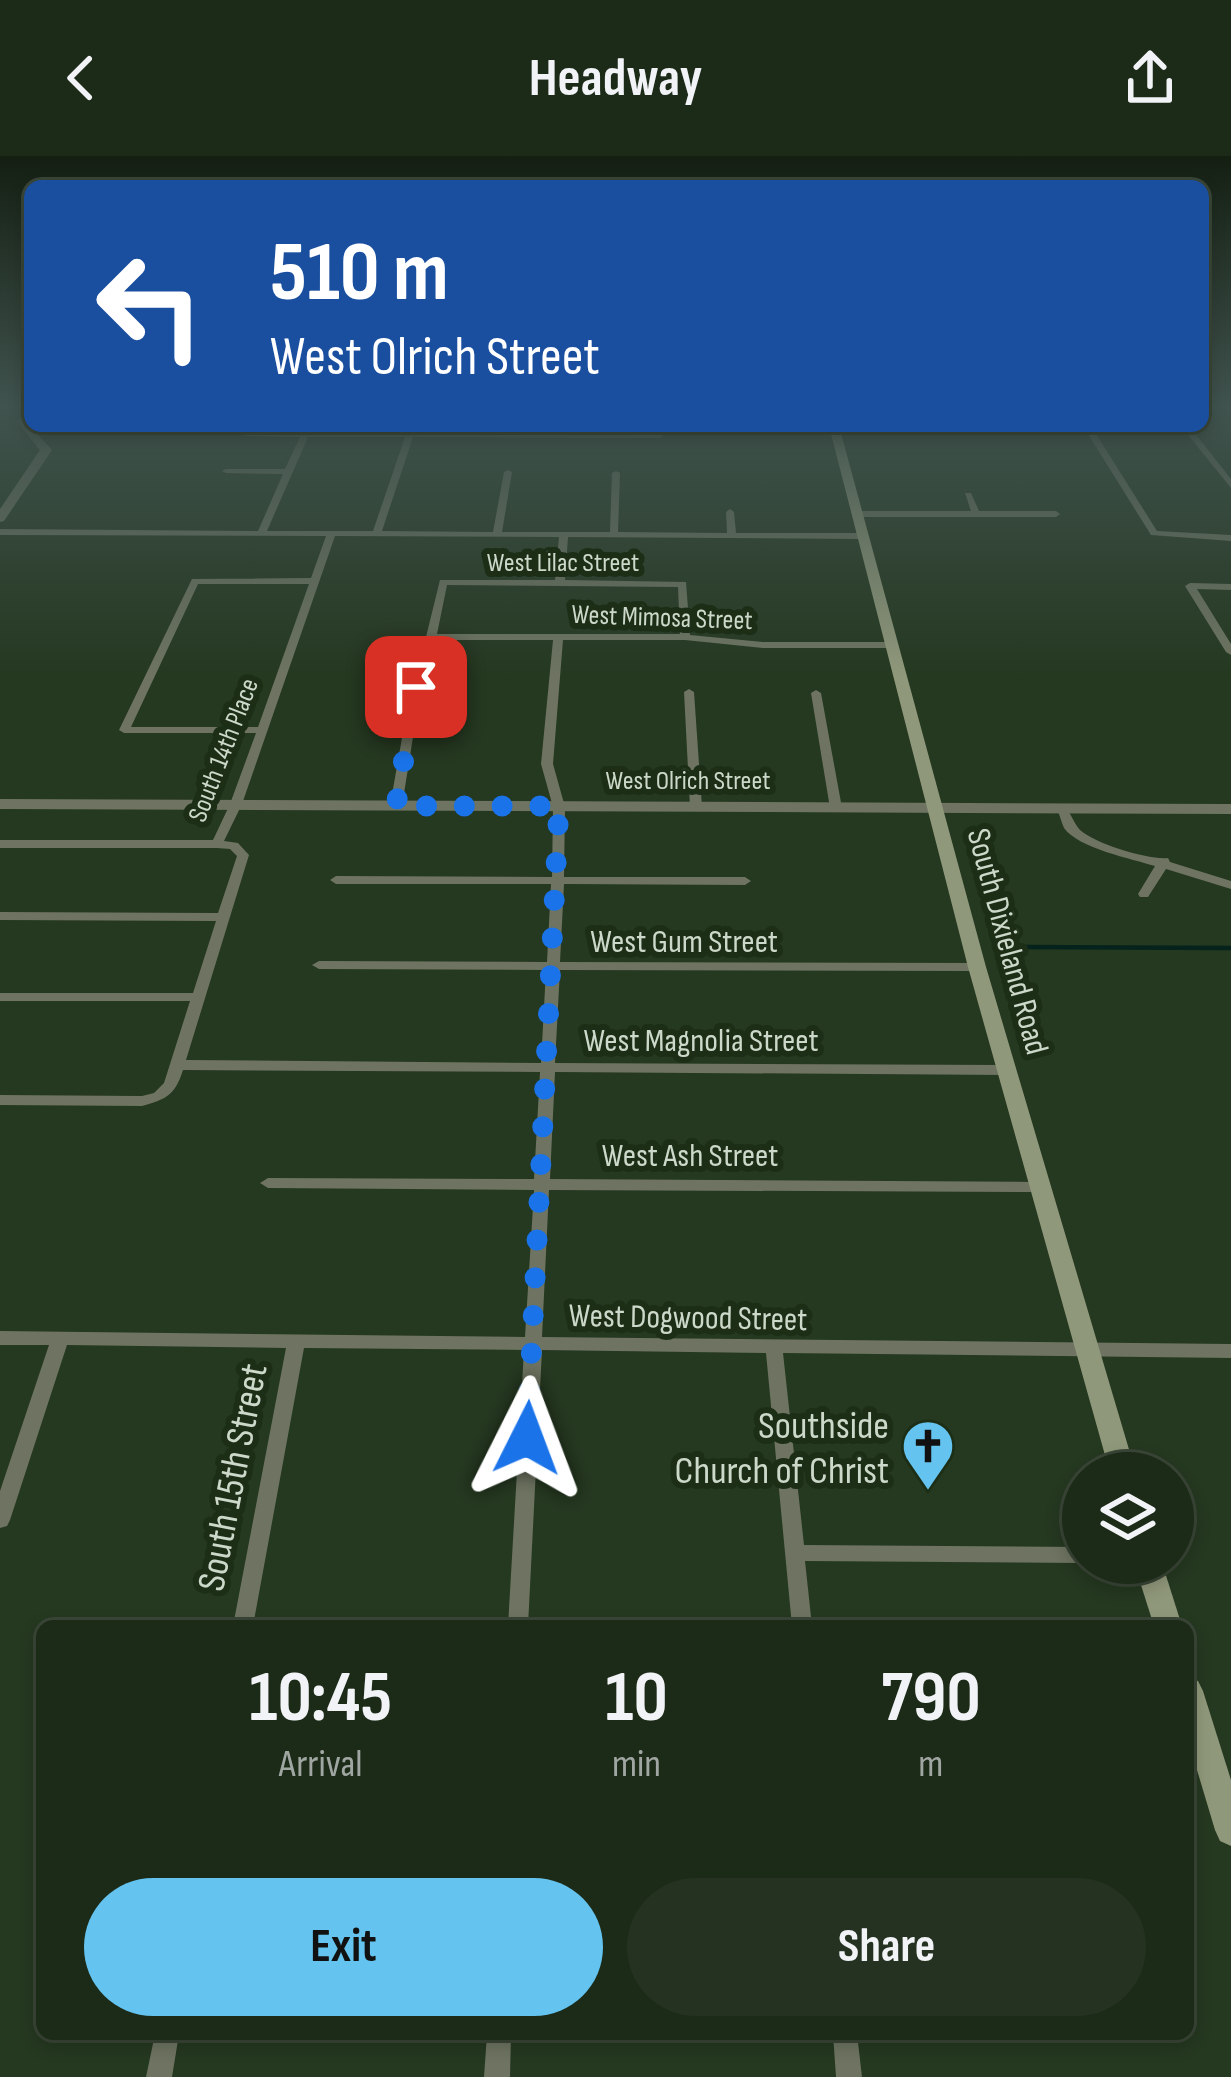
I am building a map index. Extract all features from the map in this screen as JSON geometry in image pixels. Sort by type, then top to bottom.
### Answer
[{"type":"main road","name":"South Dixieland Road","points":[[854,498],[977,967],[1117,1452]]},
{"type":"main road","points":[[1155,1584],[1166,1620]]},
{"type":"main road","points":[[1194,1710],[1231,1830]]},
{"type":"street","points":[[261,533],[277,498]]},
{"type":"street","points":[[377,533],[389,498]]},
{"type":"street","points":[[497,534],[503,498]]},
{"type":"street","points":[[614,534],[615,498]]},
{"type":"street","points":[[969,498],[976,514]]},
{"type":"street","points":[[1132,498],[1154,533],[1231,538]]},
{"type":"street","points":[[730,512],[732,535]]},
{"type":"street","points":[[858,514],[1056,514]]},
{"type":"street","points":[[0,532],[864,536]]},
{"type":"street","name":"South 14th Place","points":[[0,1100],[154,1098],[169,1090],[243,855],[234,846],[217,844],[236,804],[332,533]]},
{"type":"street","points":[[560,582],[564,534]]},
{"type":"street","points":[[261,730],[124,730],[196,581],[313,581]]},
{"type":"street","name":"West Lilac Street","points":[[431,637],[443,582],[683,584],[685,637]]},
{"type":"street","points":[[1231,587],[1190,586],[1231,652]]},
{"type":"street","name":"West Mimosa Street","points":[[431,637],[685,637],[763,645],[891,645]]},
{"type":"street","points":[[518,1620],[558,880],[559,806],[548,764],[558,637]]},
{"type":"street","points":[[396,806],[416,687]]},
{"type":"street","points":[[688,692],[696,807]]},
{"type":"street","points":[[816,693],[836,808]]},
{"type":"street","name":"West Olrich Street","points":[[0,804],[1231,809]]},
{"type":"street","points":[[1064,809],[1070,827],[1083,837],[1231,885]]},
{"type":"street","points":[[0,844],[217,844]]},
{"type":"street","points":[[1144,894],[1164,861]]},
{"type":"street","points":[[336,880],[745,881]]},
{"type":"street","points":[[0,916],[225,917]]},
{"type":"street","name":"West Gum Street","points":[[319,964],[977,967]]},
{"type":"street","points":[[0,997],[198,998]]},
{"type":"street","name":"West Magnolia Street","points":[[178,1065],[1007,1070]]},
{"type":"street","name":"West Ash Street","points":[[268,1183],[1039,1187]]},
{"type":"street","name":"West Dogwood Street","points":[[0,1338],[1231,1351]]},
{"type":"street","points":[[0,1520],[60,1339]]},
{"type":"street","name":"South 15th Street","points":[[244,1620],[296,1342]]},
{"type":"street","points":[[774,1347],[801,1620]]},
{"type":"street","points":[[795,1553],[1062,1555]]},
{"type":"street","points":[[159,2077],[166,2040]]},
{"type":"street","points":[[497,2077],[499,2040]]},
{"type":"street","points":[[846,2040],[849,2077]]},
{"type":"waterway","points":[[995,947],[1231,948]]},
{"type":"place","name":"Southside Church of Christ","points":[[928,1492]]},
{"type":"route","points":[[416,687],[396,806],[559,806],[527,1438]]}]
